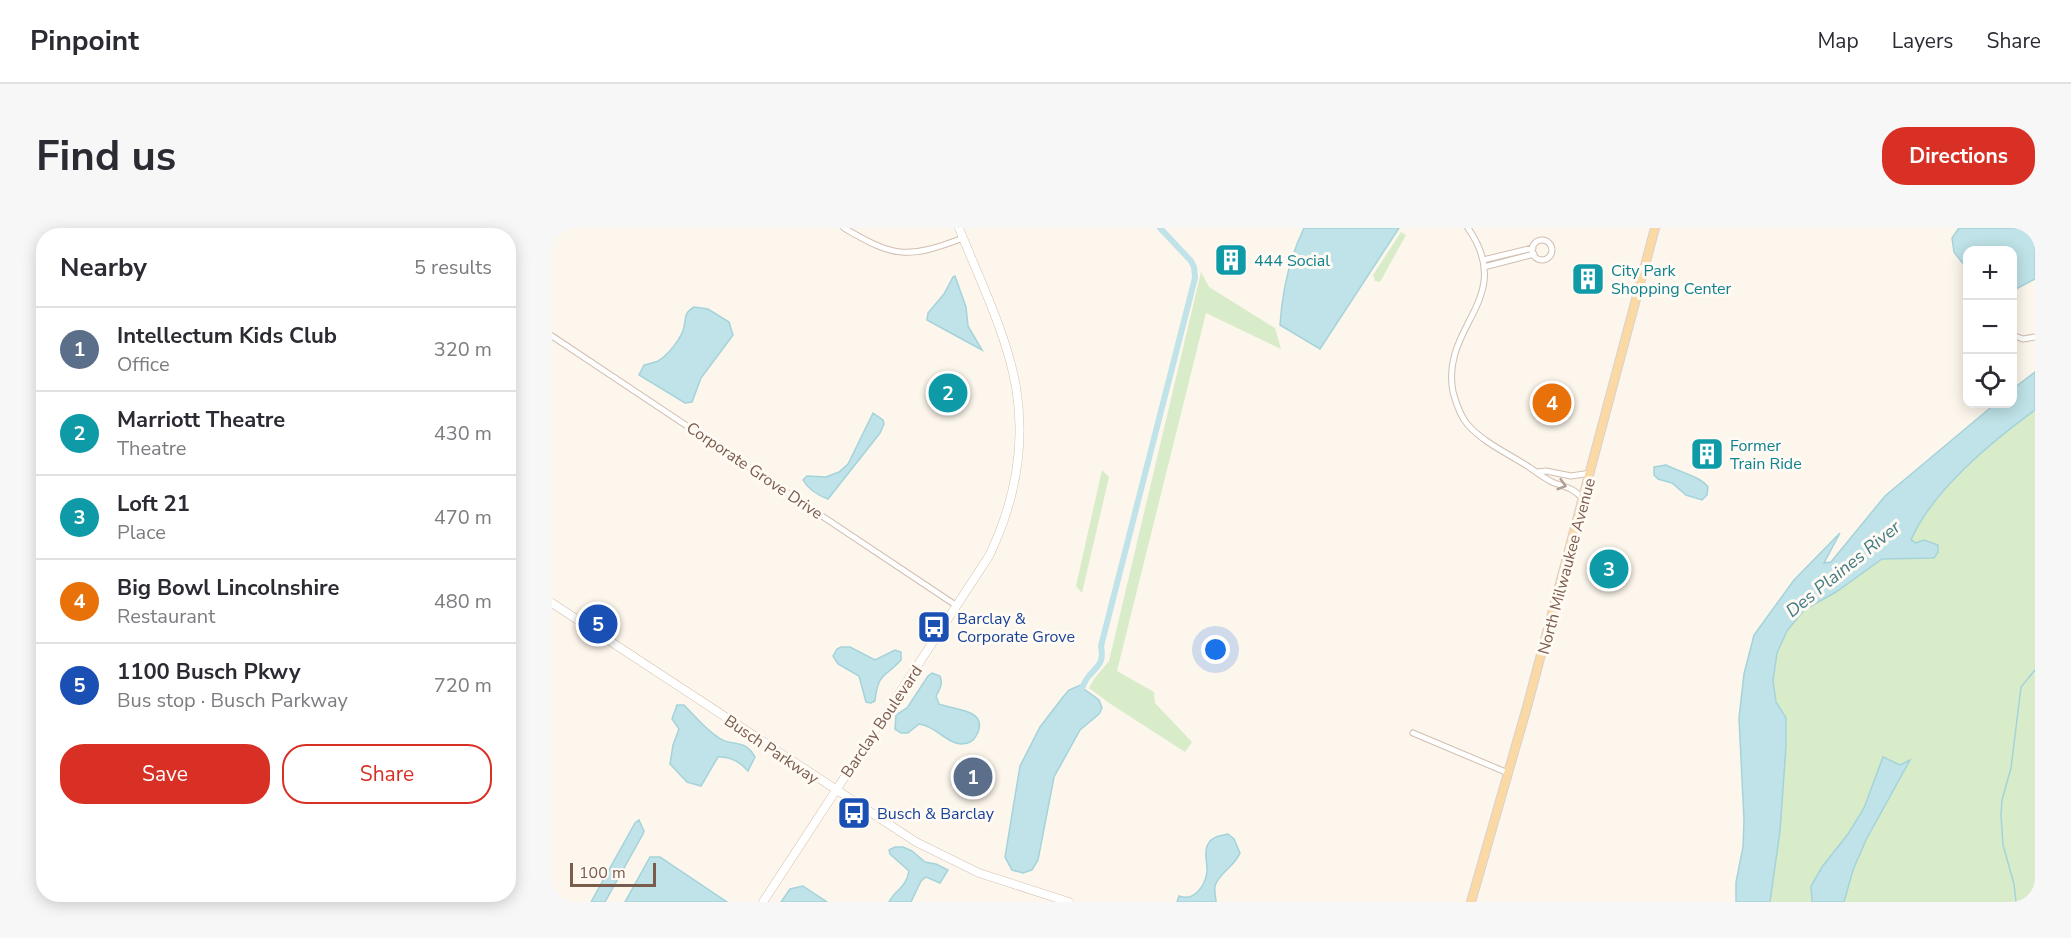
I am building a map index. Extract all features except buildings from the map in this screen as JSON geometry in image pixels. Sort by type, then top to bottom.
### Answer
[{"type":"main road","name":"North Milwaukee Avenue","points":[[1471,902],[1584,500],[1655,228]]},
{"type":"street","points":[[844,228],[877,247],[898,252],[923,252],[963,238]]},
{"type":"street","name":"Barclay Boulevard","points":[[763,902],[834,790],[989,556],[1005,520],[1015,477],[1020,433],[1016,387],[1009,360],[959,228]]},
{"type":"street","points":[[1468,228],[1476,240],[1483,260],[1484,287],[1480,302],[1455,351],[1452,368],[1455,398],[1460,411],[1468,425],[1485,439],[1552,482],[1572,488],[1584,500]]},
{"type":"street","points":[[1483,260],[1533,251],[1484,267]]},
{"type":"street","name":"Corporate Grove Drive","points":[[552,336],[957,606]]},
{"type":"street","points":[[2017,337],[2023,339],[2035,337]]},
{"type":"street","points":[[1537,472],[1546,471],[1571,476],[1591,473]]},
{"type":"street","name":"Busch Parkway","points":[[552,603],[894,829],[948,859],[979,873],[1069,902]]},
{"type":"street","points":[[1413,733],[1508,773]]},
{"type":"green space","points":[[1401,232],[1406,235],[1380,282],[1375,281],[1373,275]]},
{"type":"green space","points":[[1201,272],[1209,287],[1275,328],[1281,349],[1206,313],[1117,671],[1154,692],[1155,703],[1192,742],[1185,752],[1089,688],[1109,661]]},
{"type":"green space","points":[[2035,410],[2035,902],[1844,902],[1853,870],[1866,840],[1909,761],[1900,765],[1883,757],[1864,808],[1811,886],[1812,902],[1770,902],[1780,831],[1786,746],[1786,718],[1776,702],[1773,681],[1777,653],[1787,631],[1804,610],[1836,592],[1882,559],[1934,558],[1911,540],[1921,521],[1965,468]]},
{"type":"green space","points":[[1102,470],[1109,477],[1082,593],[1076,586]]},
{"type":"water","points":[[1304,228],[1399,228],[1320,349],[1280,325],[1288,275]]},
{"type":"water","points":[[1959,228],[2035,228],[2035,279],[2017,288],[2017,246],[1963,246],[1963,264],[1954,252],[1952,238]]},
{"type":"water","points":[[955,276],[966,307],[968,326],[982,350],[927,320],[928,313]]},
{"type":"water","points":[[694,307],[708,309],[729,322],[733,335],[701,378],[692,402],[685,403],[639,375],[644,365],[658,361],[674,346],[683,331],[687,313]]},
{"type":"water","name":"Des Plaines River","points":[[2035,372],[2035,410],[2000,436],[1965,468],[1933,503],[1911,540],[1916,543],[1924,540],[1938,545],[1938,552],[1934,558],[1882,559],[1836,592],[1804,610],[1787,631],[1777,653],[1773,681],[1776,702],[1786,718],[1786,746],[1780,831],[1770,902],[1736,902],[1736,882],[1743,847],[1744,820],[1739,718],[1744,674],[1754,635],[1794,580],[1840,533],[1824,563],[1831,562],[1885,496],[1990,408],[2017,408],[2017,386]]},
{"type":"water","points":[[873,413],[883,420],[884,424],[880,433],[828,499],[820,496],[803,480],[807,476],[826,477],[839,472],[848,464]]},
{"type":"water","points":[[1666,465],[1704,483],[1708,487],[1707,495],[1702,500],[1686,495],[1672,483],[1658,479],[1654,475],[1654,467]]},
{"type":"water","points":[[841,647],[850,647],[875,660],[895,650],[901,652],[901,660],[880,680],[875,701],[866,702],[859,676],[838,664],[833,656]]},
{"type":"water","points":[[932,673],[940,676],[941,679],[941,686],[936,696],[939,704],[969,712],[979,720],[976,736],[970,742],[964,744],[950,741],[925,725],[919,724],[908,733],[901,733],[895,729],[896,715],[907,708]]},
{"type":"water","points":[[1085,683],[1084,689],[1099,700],[1102,708],[1099,714],[1080,730],[1054,777],[1038,860],[1032,870],[1023,873],[1012,870],[1005,857],[1020,766],[1040,727],[1063,697],[1069,690]]},
{"type":"water","points":[[677,705],[684,705],[705,727],[724,741],[747,747],[755,757],[748,771],[734,760],[718,757],[701,786],[687,782],[670,764],[673,745],[679,729],[672,719]]},
{"type":"water","points":[[1883,757],[1900,765],[1910,760],[1866,840],[1853,870],[1844,902],[1812,902],[1811,886],[1864,808]]},
{"type":"water","points":[[639,820],[643,834],[605,902],[591,902],[635,823]]},
{"type":"water","points":[[1228,834],[1234,839],[1240,853],[1235,862],[1217,881],[1216,902],[1177,902],[1179,896],[1189,897],[1198,892],[1207,872],[1208,844],[1214,838]]},
{"type":"water","points":[[903,847],[925,862],[948,870],[940,883],[926,877],[921,881],[911,902],[889,902],[905,882],[909,871],[890,854],[889,850]]},
{"type":"water","points":[[650,857],[660,857],[727,902],[625,902]]},
{"type":"water","points":[[803,886],[827,902],[781,902],[790,889]]},
{"type":"waterway","points":[[1082,688],[1101,660],[1101,646],[1195,278],[1191,261],[1160,228]]},
{"type":"waterway","points":[[2016,902],[2014,884],[2003,845],[2002,800],[2011,768],[2021,687],[2035,670]]},
{"type":"place","name":"444 Social","points":[[1231,260]]},
{"type":"place","name":"City Park Shopping Center","points":[[1588,279]]},
{"type":"place","name":"Marriott Theatre","points":[[948,393]]},
{"type":"place","name":"Big Bowl Lincolnshire","points":[[1552,403]]},
{"type":"place","name":"Former Train Ride","points":[[1707,454]]},
{"type":"place","name":"Loft 21","points":[[1609,569]]},
{"type":"place","name":"1100 Busch Pkwy","points":[[598,624]]},
{"type":"place","name":"Barclay & Corporate Grove","points":[[934,627]]},
{"type":"place","name":"Intellectum Kids Club","points":[[973,777]]},
{"type":"place","name":"Busch & Barclay","points":[[854,813]]}]
